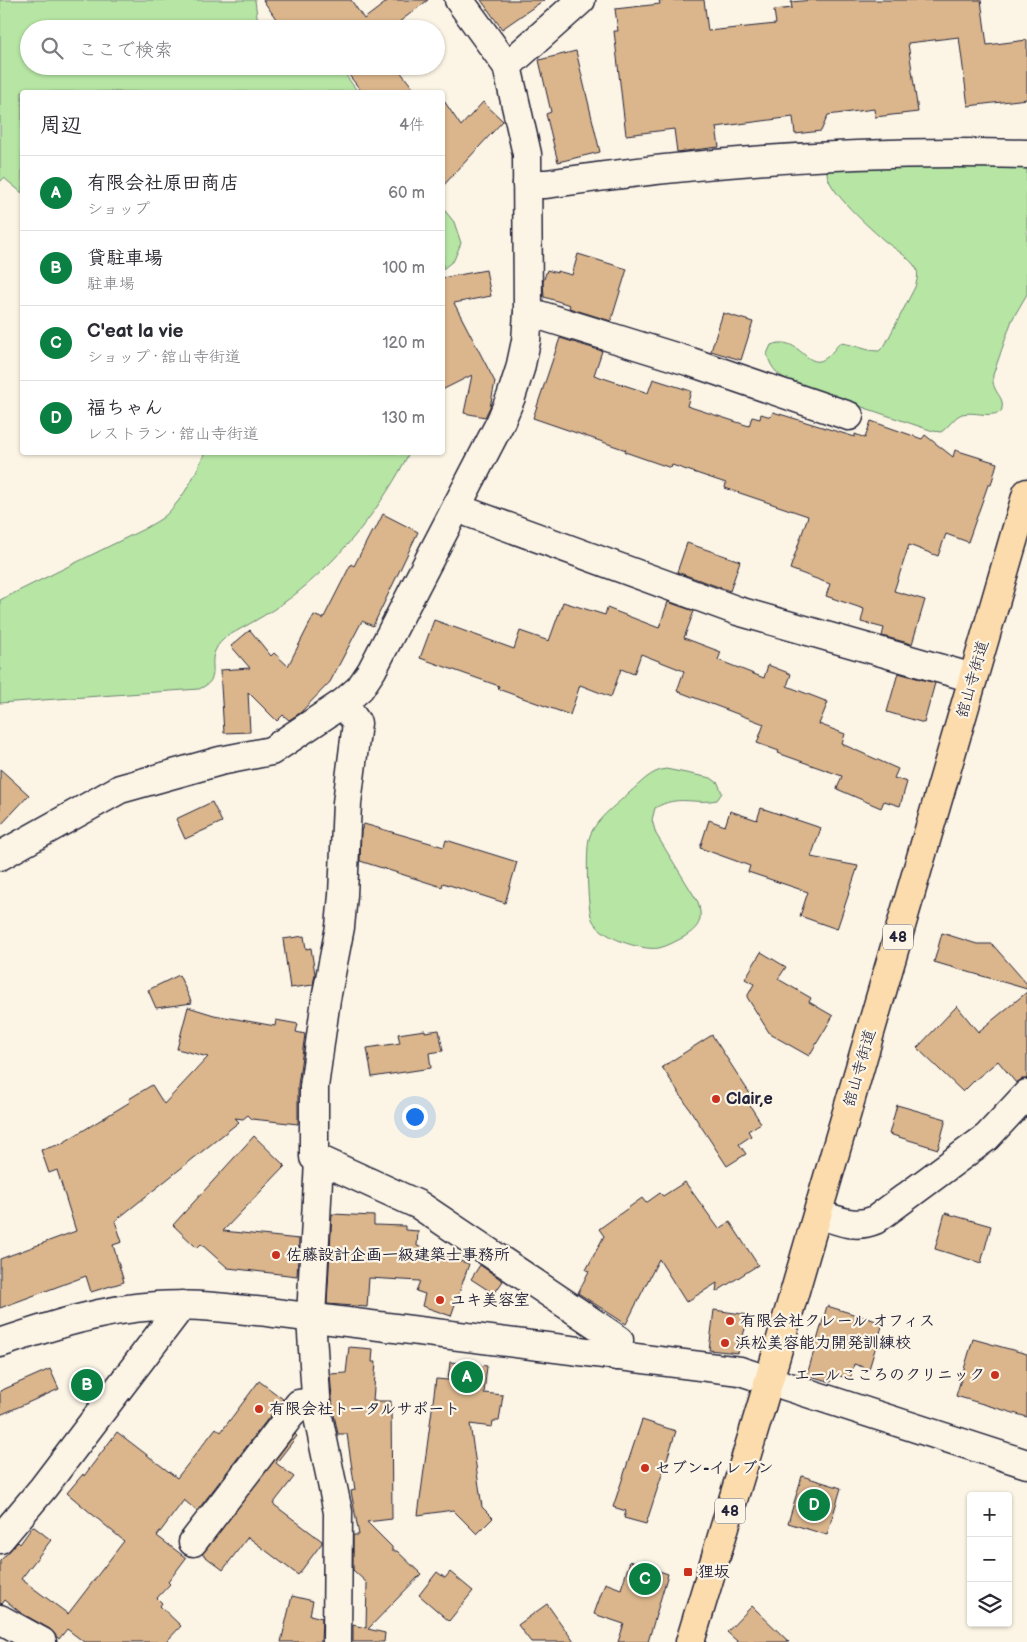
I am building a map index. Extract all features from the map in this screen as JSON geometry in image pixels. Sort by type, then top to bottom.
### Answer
[{"type":"main road","name":"舘山寺街道","points":[[690,1642],[818,1214],[1027,493]]},
{"type":"street","points":[[0,856],[120,790],[220,760],[271,751],[343,703],[360,688],[372,670],[511,397],[526,341],[528,314],[526,154],[507,66],[459,0]]},
{"type":"street","points":[[507,66],[581,0]]},
{"type":"street","points":[[527,184],[546,184],[679,167],[832,155],[908,153],[1027,154]]},
{"type":"street","points":[[528,314],[539,315],[691,362],[849,416]]},
{"type":"street","points":[[457,506],[470,513],[738,611],[973,678]]},
{"type":"street","points":[[343,703],[357,723],[347,803],[344,896],[326,999],[314,1087],[314,1157],[396,1194],[440,1218],[619,1340],[617,1356]]},
{"type":"street","points":[[818,1214],[853,1225],[864,1225],[875,1220],[987,1137],[1027,1094]]},
{"type":"street","points":[[319,1160],[311,1318],[316,1402],[320,1433],[338,1512],[336,1642]]},
{"type":"street","points":[[0,1539],[43,1488],[182,1305]]},
{"type":"street","points":[[0,1343],[92,1315],[126,1308],[182,1305],[311,1318],[740,1370],[1027,1464]]},
{"type":"street","points":[[193,1542],[299,1404],[316,1402]]},
{"type":"street","points":[[0,1618],[42,1642]]},
{"type":"green space","points":[[0,0],[255,0],[259,20],[20,20],[20,75],[346,75],[357,90],[20,90],[20,191],[4,178],[0,182]]},
{"type":"green space","points":[[909,165],[1027,166],[1027,294],[1012,320],[993,375],[994,387],[1002,402],[1001,412],[995,414],[962,414],[956,417],[941,432],[933,431],[794,384],[776,372],[767,354],[771,345],[780,343],[794,346],[814,361],[820,361],[828,356],[840,343],[879,351],[885,345],[915,287],[917,270],[910,260],[879,236],[851,209],[834,189],[827,172],[832,169]]},
{"type":"green space","points":[[445,211],[454,222],[461,243],[454,260],[445,267]]},
{"type":"green space","points":[[204,455],[408,455],[375,510],[331,562],[290,599],[226,637],[219,644],[214,655],[213,676],[206,685],[199,689],[0,703],[0,600],[144,529],[162,518],[184,493]]},
{"type":"green space","points":[[666,769],[711,778],[718,783],[722,793],[717,800],[671,802],[655,808],[652,820],[656,834],[698,902],[700,918],[694,930],[684,937],[666,946],[651,948],[621,941],[603,932],[596,926],[590,913],[587,867],[588,846],[595,826],[606,814],[646,778],[655,772]]},
{"type":"building","points":[[263,0],[351,0],[364,19],[389,0],[428,0],[402,20],[277,20]]},
{"type":"building","points":[[481,0],[544,0],[502,29]]},
{"type":"building","points":[[659,0],[704,0],[708,31],[776,24],[774,10],[792,8],[791,2],[812,0],[981,0],[987,45],[1027,40],[1027,99],[968,106],[959,37],[908,43],[918,112],[875,117],[874,109],[828,115],[821,131],[795,134],[793,117],[716,127],[719,147],[677,152],[674,129],[626,135],[614,31],[618,31],[615,9],[660,4]]},
{"type":"building","points":[[576,51],[600,152],[558,162],[546,114],[551,112],[539,60]]},
{"type":"building","points":[[349,75],[403,75],[414,90],[360,90]]},
{"type":"building","points":[[445,102],[461,126],[483,102],[503,121],[445,184]]},
{"type":"building","points":[[578,254],[627,269],[611,321],[569,308],[570,305],[544,297],[543,282],[547,270],[572,275]]},
{"type":"building","points":[[486,270],[491,296],[454,303],[495,382],[490,407],[485,417],[464,413],[472,375],[445,388],[445,277]]},
{"type":"building","points":[[723,313],[753,322],[741,360],[711,351]]},
{"type":"building","points":[[560,338],[602,351],[594,375],[648,393],[653,379],[691,391],[687,406],[749,426],[752,417],[760,419],[761,414],[771,417],[773,412],[855,437],[855,434],[865,438],[871,421],[922,439],[925,435],[953,457],[955,450],[997,463],[991,485],[988,485],[968,542],[946,534],[938,556],[909,545],[894,591],[925,600],[912,644],[882,636],[884,628],[861,622],[864,609],[826,596],[830,584],[790,569],[808,516],[725,488],[726,483],[672,465],[671,468],[625,452],[626,450],[533,418]]},
{"type":"building","points":[[383,514],[418,532],[373,626],[362,621],[330,682],[300,713],[289,720],[283,715],[277,721],[248,692],[250,732],[224,733],[220,670],[250,668],[231,646],[250,630],[271,656],[274,653],[288,666],[314,615],[323,619],[351,564],[354,566]]},
{"type":"building","points":[[687,543],[740,561],[730,591],[677,572]]},
{"type":"building","points":[[563,602],[605,615],[607,608],[659,628],[668,602],[694,611],[684,638],[721,652],[718,660],[764,678],[768,665],[791,674],[787,686],[828,702],[819,724],[845,734],[842,744],[898,769],[894,778],[907,782],[900,806],[884,801],[881,808],[837,789],[842,776],[778,753],[779,751],[757,743],[764,724],[677,691],[684,671],[641,654],[634,674],[621,669],[611,697],[580,685],[570,715],[498,689],[499,686],[420,658],[434,620],[514,649],[520,631],[549,641]]},
{"type":"building","points":[[898,673],[935,683],[924,723],[887,712]]},
{"type":"building","points":[[0,769],[29,795],[0,826]]},
{"type":"building","points":[[212,802],[222,822],[185,839],[176,819]]},
{"type":"building","points":[[761,808],[821,828],[811,857],[858,866],[837,929],[800,916],[808,892],[748,872],[750,866],[700,848],[709,820],[725,826],[730,811],[757,820]]},
{"type":"building","points":[[364,824],[444,847],[446,840],[517,862],[505,903],[443,883],[442,887],[360,861],[361,831]]},
{"type":"building","points":[[942,933],[977,944],[992,944],[1027,984],[1027,989],[934,962]]},
{"type":"building","points":[[304,936],[306,949],[311,948],[315,974],[313,985],[290,988],[283,939]]},
{"type":"building","points":[[761,952],[786,967],[778,979],[811,998],[809,1002],[833,1016],[809,1056],[770,1034],[747,997],[754,984],[745,979]]},
{"type":"building","points":[[179,975],[192,1003],[156,1008],[148,990]]},
{"type":"building","points":[[1027,992],[1027,1079],[1022,1079],[1016,1083],[998,1061],[963,1092],[917,1048],[957,1006],[978,1032]]},
{"type":"building","points":[[188,1007],[214,1015],[275,1026],[276,1020],[298,1024],[296,1032],[305,1034],[298,1085],[298,1124],[252,1119],[248,1115],[243,1119],[235,1118],[239,1122],[115,1221],[122,1242],[113,1245],[124,1282],[91,1292],[86,1276],[0,1308],[0,1259],[76,1231],[57,1170],[49,1173],[41,1150],[61,1144],[130,1102],[129,1099],[152,1085],[164,1104],[208,1057],[177,1049]]},
{"type":"building","points":[[425,1030],[425,1032],[439,1030],[443,1051],[429,1053],[431,1068],[372,1077],[367,1048],[400,1043],[398,1034]]},
{"type":"building","name":"Clair,e","points":[[712,1035],[752,1097],[747,1101],[761,1123],[748,1131],[751,1136],[739,1144],[746,1154],[727,1166],[662,1067]]},
{"type":"building","points":[[897,1105],[946,1119],[938,1149],[889,1134]]},
{"type":"building","points":[[254,1136],[285,1166],[223,1231],[299,1239],[297,1276],[228,1268],[201,1244],[197,1248],[173,1225]]},
{"type":"building","points":[[685,1182],[719,1229],[730,1222],[758,1265],[716,1292],[717,1283],[686,1302],[659,1259],[626,1324],[578,1293],[589,1271],[586,1270],[604,1236],[599,1229],[642,1198],[646,1203],[660,1193],[663,1196]]},
{"type":"building","points":[[945,1213],[991,1226],[981,1263],[935,1249]]},
{"type":"building","points":[[332,1214],[374,1216],[374,1225],[405,1226],[405,1230],[418,1231],[417,1246],[469,1264],[451,1316],[422,1306],[425,1294],[416,1291],[420,1281],[369,1278],[367,1307],[327,1304]]},
{"type":"building","points":[[480,1265],[503,1281],[494,1294],[471,1279]]},
{"type":"building","points":[[827,1306],[883,1323],[869,1369],[854,1364],[850,1379],[833,1374],[831,1382],[807,1375]]},
{"type":"building","points":[[714,1310],[749,1315],[738,1353],[709,1350]]},
{"type":"building","name":"エールこころのクリニック","points":[[973,1339],[1027,1354],[1027,1417],[956,1396]]},
{"type":"building","points":[[349,1347],[373,1349],[372,1362],[376,1362],[373,1401],[391,1401],[392,1519],[367,1522],[392,1547],[392,1551],[397,1551],[421,1574],[368,1629],[385,1633],[384,1642],[353,1642],[353,1625],[366,1628],[367,1583],[353,1570],[353,1535],[359,1535],[351,1491],[355,1490],[347,1434],[338,1434],[333,1410],[330,1374],[346,1373]]},
{"type":"building","points":[[450,1362],[487,1366],[484,1393],[503,1395],[499,1421],[493,1421],[492,1427],[470,1424],[482,1507],[493,1518],[477,1534],[453,1510],[418,1515],[436,1379],[448,1380]]},
{"type":"building","points":[[50,1369],[59,1389],[0,1415],[0,1391]]},
{"type":"building","points":[[259,1381],[283,1399],[197,1511],[184,1500],[157,1536],[186,1558],[168,1582],[170,1584],[157,1598],[162,1603],[160,1606],[181,1626],[166,1642],[84,1642],[67,1629],[59,1639],[50,1629],[21,1613],[5,1600],[2,1604],[0,1603],[0,1561],[18,1542],[20,1544],[33,1526],[51,1540],[21,1579],[68,1614],[124,1541],[67,1493],[83,1474],[84,1476],[117,1432],[177,1478],[216,1428],[221,1432]]},
{"type":"building","name":"セブン-イレブン","points":[[642,1420],[676,1431],[646,1524],[624,1518],[626,1511],[613,1507]]},
{"type":"building","points":[[295,1434],[297,1436],[276,1463],[294,1477],[273,1504],[322,1541],[322,1543],[298,1575],[248,1537],[223,1570],[202,1554]]},
{"type":"building","points":[[802,1476],[841,1488],[827,1535],[788,1523]]},
{"type":"building","points":[[630,1561],[668,1574],[648,1642],[618,1642],[624,1624],[594,1614],[605,1583],[621,1589]]},
{"type":"building","points":[[437,1572],[445,1578],[450,1572],[473,1591],[449,1621],[419,1595]]},
{"type":"building","points":[[292,1596],[313,1601],[310,1615],[322,1618],[321,1642],[281,1642]]},
{"type":"building","points":[[547,1604],[574,1642],[531,1642],[518,1625]]},
{"type":"building","points":[[752,1606],[789,1642],[738,1642],[727,1632]]},
{"type":"place","name":"Clair,e","points":[[716,1099]]},
{"type":"place","name":"佐藤設計企画一級建築士事務所","points":[[276,1255]]},
{"type":"place","name":"ユキ美容室","points":[[440,1300]]},
{"type":"place","name":"有限会社クレール オフィス","points":[[730,1321]]},
{"type":"place","name":"浜松美容能力開発訓練校","points":[[725,1343]]},
{"type":"place","name":"エールこころのクリニック","points":[[995,1375]]},
{"type":"place","name":"有限会社原田商店","points":[[467,1377]]},
{"type":"place","name":"貸駐車場","points":[[87,1385]]},
{"type":"place","name":"有限会社トータルサポート","points":[[259,1409]]},
{"type":"place","name":"セブン-イレブン","points":[[645,1468]]},
{"type":"place","name":"福ちゃん","points":[[814,1505]]},
{"type":"place","name":"狸坂","points":[[688,1572]]},
{"type":"place","name":"C'eat la vie","points":[[645,1579]]}]
